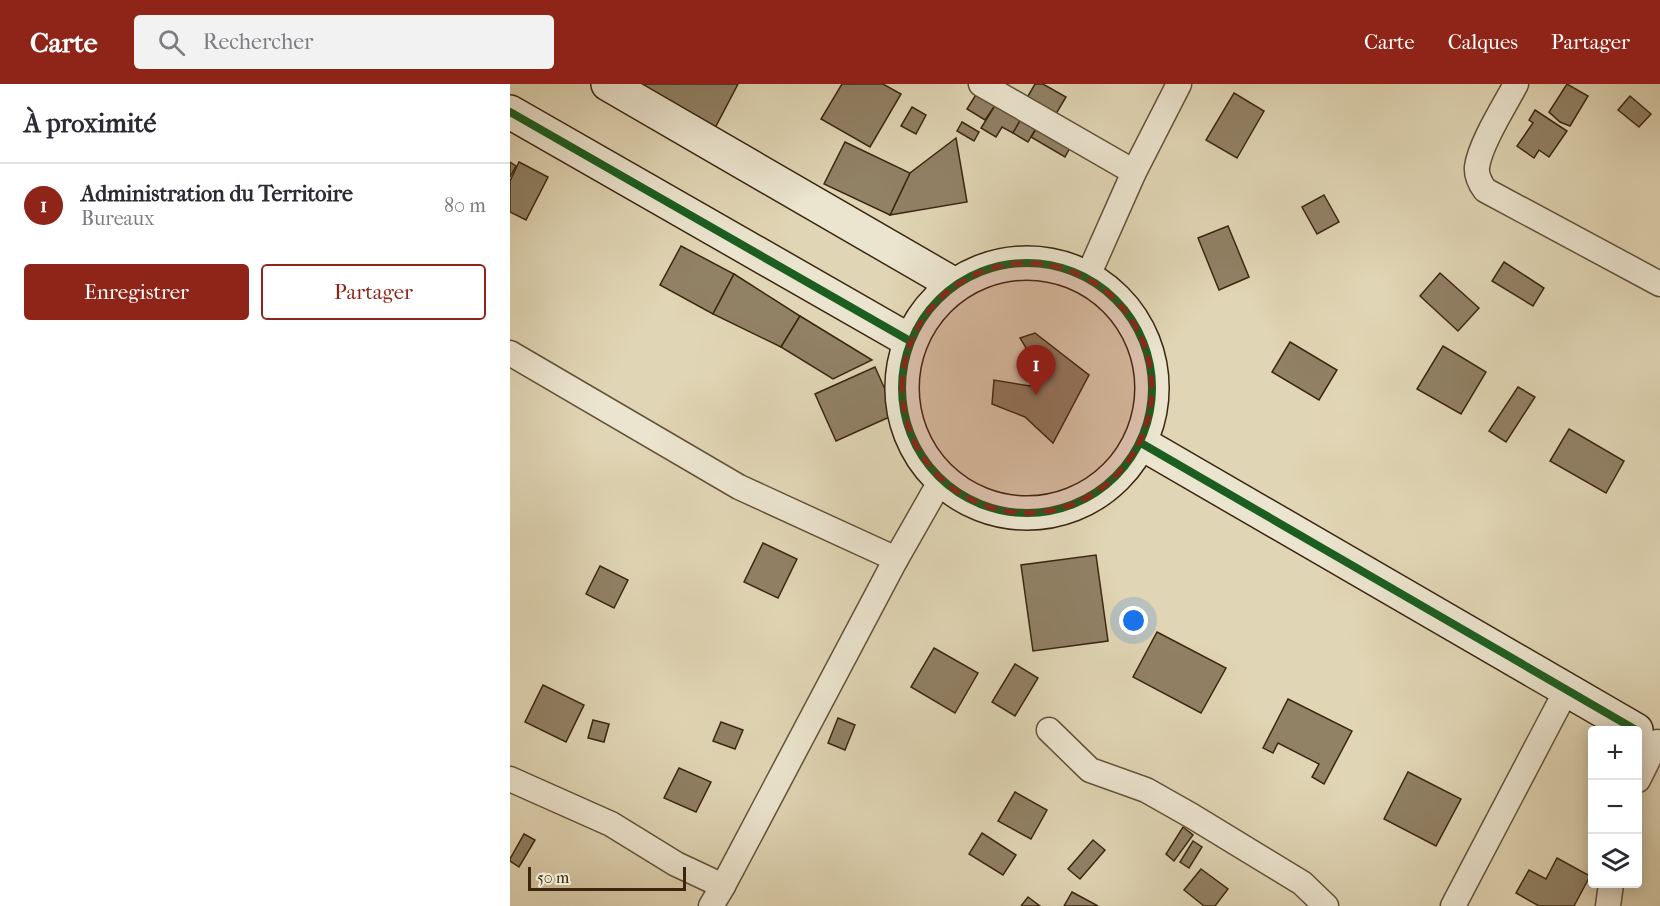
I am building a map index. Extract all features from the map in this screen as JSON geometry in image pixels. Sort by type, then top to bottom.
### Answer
[{"type":"street","points":[[608,84],[955,285]]},
{"type":"street","points":[[981,84],[1134,172]]},
{"type":"street","points":[[1087,278],[1134,172],[1179,84]]},
{"type":"street","points":[[1516,84],[1484,146],[1477,168],[1479,180],[1485,189],[1660,284]]},
{"type":"street","points":[[510,112],[910,341]]},
{"type":"street","points":[[1020,263],[1054,266],[1087,278],[1118,301],[1140,332],[1152,369],[1152,407],[1141,443],[1118,475],[1087,499],[1050,512],[1011,513],[974,502],[941,480],[917,450],[904,415],[902,378],[910,341],[928,310],[955,285],[986,270],[1020,263]]},
{"type":"street","points":[[510,353],[739,487],[896,559]]},
{"type":"street","points":[[1141,443],[1648,737],[1642,763]]},
{"type":"street","points":[[510,779],[611,824],[676,864],[717,896],[896,559],[941,480]]},
{"type":"street","points":[[1454,906],[1566,691]]},
{"type":"street","points":[[1049,730],[1090,770],[1146,790],[1302,883],[1326,906]]},
{"type":"street","points":[[1608,906],[1610,888]]},
{"type":"highlighted area","points":[[1020,263],[1054,266],[1087,278],[1118,301],[1140,332],[1152,368],[1152,407],[1141,443],[1118,475],[1087,499],[1050,512],[1011,513],[974,502],[941,480],[917,451],[904,415],[901,378],[910,341],[929,310],[955,285],[986,270]]},
{"type":"building","points":[[638,84],[738,84],[715,128]]},
{"type":"building","points":[[842,84],[883,84],[901,94],[870,147],[821,119]]},
{"type":"building","points":[[1035,84],[1043,84],[1066,97],[1053,119],[1024,103]]},
{"type":"building","points":[[1567,84],[1588,96],[1570,126],[1560,122],[1549,112]]},
{"type":"building","points":[[977,93],[996,104],[985,120],[967,109]]},
{"type":"building","points":[[1234,93],[1264,111],[1237,158],[1206,140]]},
{"type":"building","points":[[1630,96],[1651,114],[1639,127],[1618,110]]},
{"type":"building","points":[[996,104],[1021,119],[1013,133],[1002,127],[996,137],[981,128]]},
{"type":"building","points":[[912,107],[926,115],[916,134],[901,126]]},
{"type":"building","points":[[1535,110],[1567,131],[1549,157],[1539,150],[1534,158],[1517,146],[1533,123],[1529,120]]},
{"type":"building","points":[[1021,119],[1036,128],[1028,142],[1013,133]]},
{"type":"building","points":[[962,122],[979,132],[974,141],[957,131]]},
{"type":"building","points":[[1039,125],[1072,144],[1065,157],[1031,137]]},
{"type":"building","points":[[956,138],[967,202],[890,215],[910,173]]},
{"type":"building","points":[[845,142],[910,173],[890,215],[824,184]]},
{"type":"building","points":[[510,162],[516,166],[510,177]]},
{"type":"building","points":[[519,162],[548,177],[526,220],[510,212],[510,181]]},
{"type":"building","points":[[1324,195],[1339,222],[1317,234],[1302,207]]},
{"type":"building","points":[[1228,226],[1249,277],[1219,290],[1198,238]]},
{"type":"building","points":[[681,246],[734,274],[713,314],[660,285]]},
{"type":"building","points":[[1504,262],[1544,288],[1533,306],[1492,281]]},
{"type":"building","points":[[1440,273],[1479,308],[1458,331],[1420,296]]},
{"type":"building","points":[[734,274],[800,316],[781,347],[713,314]]},
{"type":"building","points":[[800,316],[872,360],[833,379],[781,347]]},
{"type":"building","points":[[1035,333],[1089,375],[1053,443],[1025,417],[992,404],[994,380],[1030,386],[1041,373],[1020,338]]},
{"type":"building","points":[[1290,342],[1337,370],[1319,400],[1272,372]]},
{"type":"building","points":[[1443,346],[1486,372],[1461,414],[1417,389]]},
{"type":"building","points":[[875,367],[896,414],[836,441],[815,394]]},
{"type":"building","points":[[1518,387],[1535,397],[1506,442],[1489,431]]},
{"type":"building","points":[[1569,429],[1624,461],[1606,493],[1550,461]]},
{"type":"building","points":[[763,543],[797,559],[778,598],[744,582]]},
{"type":"building","points":[[1096,555],[1108,641],[1033,651],[1021,565]]},
{"type":"building","points":[[600,566],[628,580],[614,608],[586,594]]},
{"type":"building","points":[[1157,632],[1226,668],[1201,713],[1133,677]]},
{"type":"building","points":[[934,648],[978,673],[955,713],[911,687]]},
{"type":"building","points":[[1015,664],[1038,678],[1015,716],[992,702]]},
{"type":"building","points":[[543,685],[584,705],[566,742],[525,722]]},
{"type":"building","points":[[1288,699],[1352,731],[1324,784],[1312,777],[1319,764],[1278,743],[1273,753],[1263,748]]},
{"type":"building","points":[[838,718],[855,725],[845,750],[828,743]]},
{"type":"building","points":[[593,720],[609,724],[604,742],[588,738]]},
{"type":"building","points":[[721,722],[743,730],[735,749],[713,741]]},
{"type":"building","points":[[679,768],[711,782],[696,812],[664,798]]},
{"type":"building","points":[[1408,772],[1461,799],[1436,846],[1384,819]]},
{"type":"building","points":[[1015,792],[1047,810],[1031,839],[998,821]]},
{"type":"building","points":[[1183,827],[1193,835],[1174,861],[1166,854]]},
{"type":"building","points":[[982,833],[1016,855],[1003,875],[969,854]]},
{"type":"building","points":[[524,834],[535,840],[519,867],[510,859]]},
{"type":"building","points":[[1093,840],[1105,850],[1080,879],[1068,869]]},
{"type":"building","points":[[1193,841],[1202,847],[1189,868],[1180,862]]},
{"type":"building","points":[[1557,858],[1588,875],[1588,880],[1574,906],[1539,906],[1516,893],[1529,870],[1546,879]]},
{"type":"building","points":[[1201,869],[1228,889],[1215,906],[1204,906],[1184,890]]},
{"type":"building","points":[[1072,892],[1098,906],[1064,906]]},
{"type":"building","points":[[1028,897],[1040,906],[1021,906]]},
{"type":"cycle path","points":[[510,112],[910,341]]},
{"type":"cycle path","points":[[1027,263],[1063,268],[1086,278],[1106,291],[1124,309],[1137,329],[1147,352],[1152,388],[1147,424],[1137,447],[1124,467],[1106,485],[1086,498],[1063,508],[1027,513],[991,508],[968,498],[948,485],[930,467],[917,447],[907,424],[902,388],[907,352],[917,329],[930,309],[948,291],[968,278],[991,268],[1027,263]]},
{"type":"cycle path","points":[[1141,443],[1629,726]]},
{"type":"place","name":"Administration du Territoire","points":[[1036,395]]}]
